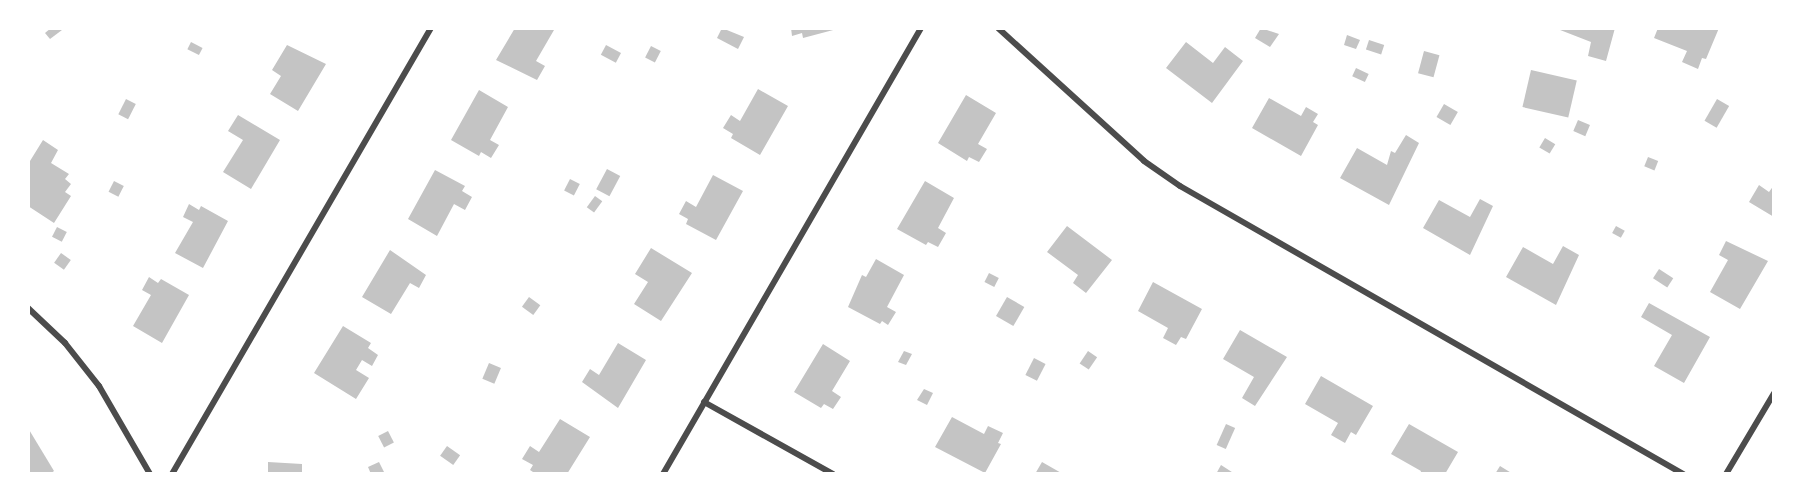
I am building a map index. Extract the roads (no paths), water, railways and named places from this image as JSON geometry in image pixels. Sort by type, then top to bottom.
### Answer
[{"type":"street","points":[[172,474],[430,28]]},
{"type":"street","points":[[663,474],[921,28]]},
{"type":"street","points":[[998,28],[1144,161],[1180,186],[1683,474]]},
{"type":"street","points":[[28,308],[65,343],[99,386],[150,474]]},
{"type":"street","points":[[1726,474],[1773,393]]},
{"type":"street","points":[[704,402],[833,474]]}]
